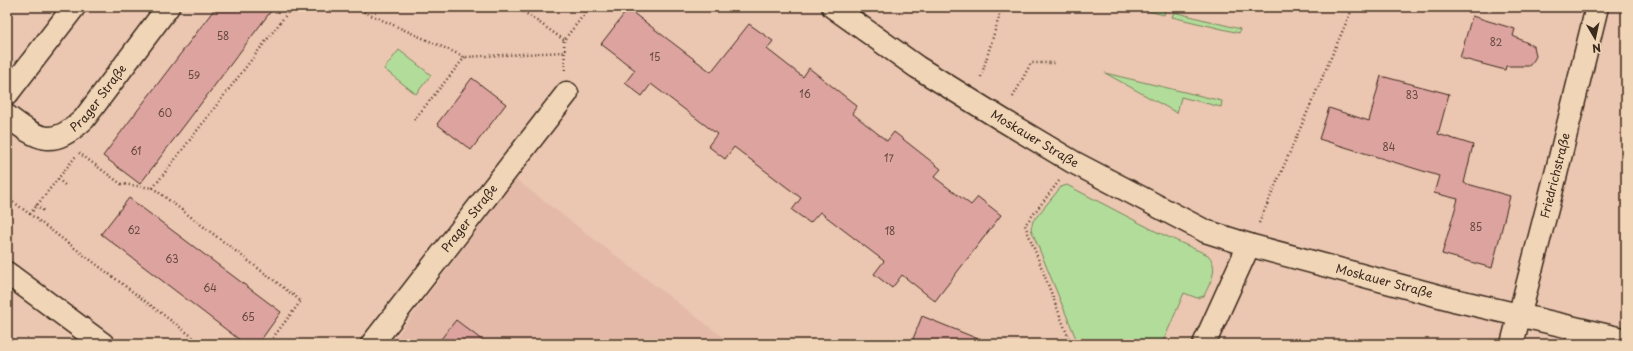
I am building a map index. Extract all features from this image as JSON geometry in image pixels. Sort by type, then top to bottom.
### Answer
[{"type":"street","points":[[7,94],[74,7]]},
{"type":"street","name":"Prager Straße","points":[[7,116],[40,138],[57,138],[71,131],[84,119],[168,7]]},
{"type":"street","name":"Moskauer Straße","points":[[833,7],[917,67],[1001,119],[1073,162],[1205,231],[1249,245],[1454,300],[1626,340]]},
{"type":"street","name":"Friedrichstraße","points":[[1512,344],[1597,7]]},
{"type":"street","name":"Prager Straße","points":[[372,344],[567,93]]},
{"type":"street","points":[[1204,344],[1249,245]]},
{"type":"street","points":[[7,273],[103,344]]},
{"type":"path","points":[[152,188],[292,7]]},
{"type":"path","points":[[353,7],[465,58],[564,52]]},
{"type":"path","points":[[517,7],[564,40]]},
{"type":"path","points":[[567,93],[564,40],[590,7]]},
{"type":"path","points":[[973,102],[1002,7]]},
{"type":"path","points":[[1249,245],[1353,7]]},
{"type":"path","points":[[414,120],[465,58]]},
{"type":"path","points":[[1001,119],[1031,63],[1054,63]]},
{"type":"path","points":[[30,214],[79,153],[121,184],[152,188],[301,301],[268,344]]},
{"type":"path","points":[[1071,344],[1025,225],[1073,162]]},
{"type":"path","points":[[58,179],[66,186]]},
{"type":"path","points":[[7,197],[202,344]]},
{"type":"path","points":[[36,205],[45,212]]},
{"type":"shaded area","points":[[515,179],[732,344],[391,344]]},
{"type":"green space","points":[[1133,7],[1154,7],[1165,10],[1164,15]]},
{"type":"green space","points":[[1174,12],[1240,29],[1239,33],[1172,17]]},
{"type":"green space","points":[[399,50],[431,75],[416,94],[384,69]]},
{"type":"green space","points":[[1105,73],[1222,101],[1221,107],[1181,97],[1177,113]]},
{"type":"green space","points":[[1067,185],[1155,231],[1208,255],[1212,260],[1214,270],[1213,275],[1204,296],[1197,298],[1184,293],[1162,344],[1083,344],[1077,341],[1031,229],[1033,221],[1061,187]]},
{"type":"building","points":[[216,7],[274,7],[140,184],[103,156]]},
{"type":"building","points":[[628,9],[711,72],[749,24],[773,41],[767,49],[803,77],[809,68],[857,106],[852,113],[887,141],[894,132],[941,169],[934,177],[971,205],[978,197],[1001,215],[935,301],[902,275],[892,288],[874,274],[884,261],[820,212],[810,223],[792,210],[801,198],[734,147],[725,159],[708,146],[717,134],[651,84],[642,96],[625,83],[635,70],[601,44]]},
{"type":"building","points":[[1472,16],[1515,29],[1513,36],[1534,46],[1536,56],[1534,60],[1529,66],[1506,66],[1505,70],[1460,58]]},
{"type":"building","points":[[1381,76],[1449,94],[1438,134],[1473,145],[1464,183],[1510,196],[1492,268],[1442,254],[1458,199],[1434,193],[1439,176],[1319,139],[1329,108],[1369,121]]},
{"type":"building","points":[[472,78],[506,104],[471,150],[437,124]]},
{"type":"building","points":[[129,198],[281,312],[258,344],[245,344],[101,234]]},
{"type":"building","points":[[922,316],[988,343],[988,344],[911,344]]},
{"type":"building","points":[[456,320],[487,344],[437,344]]}]
